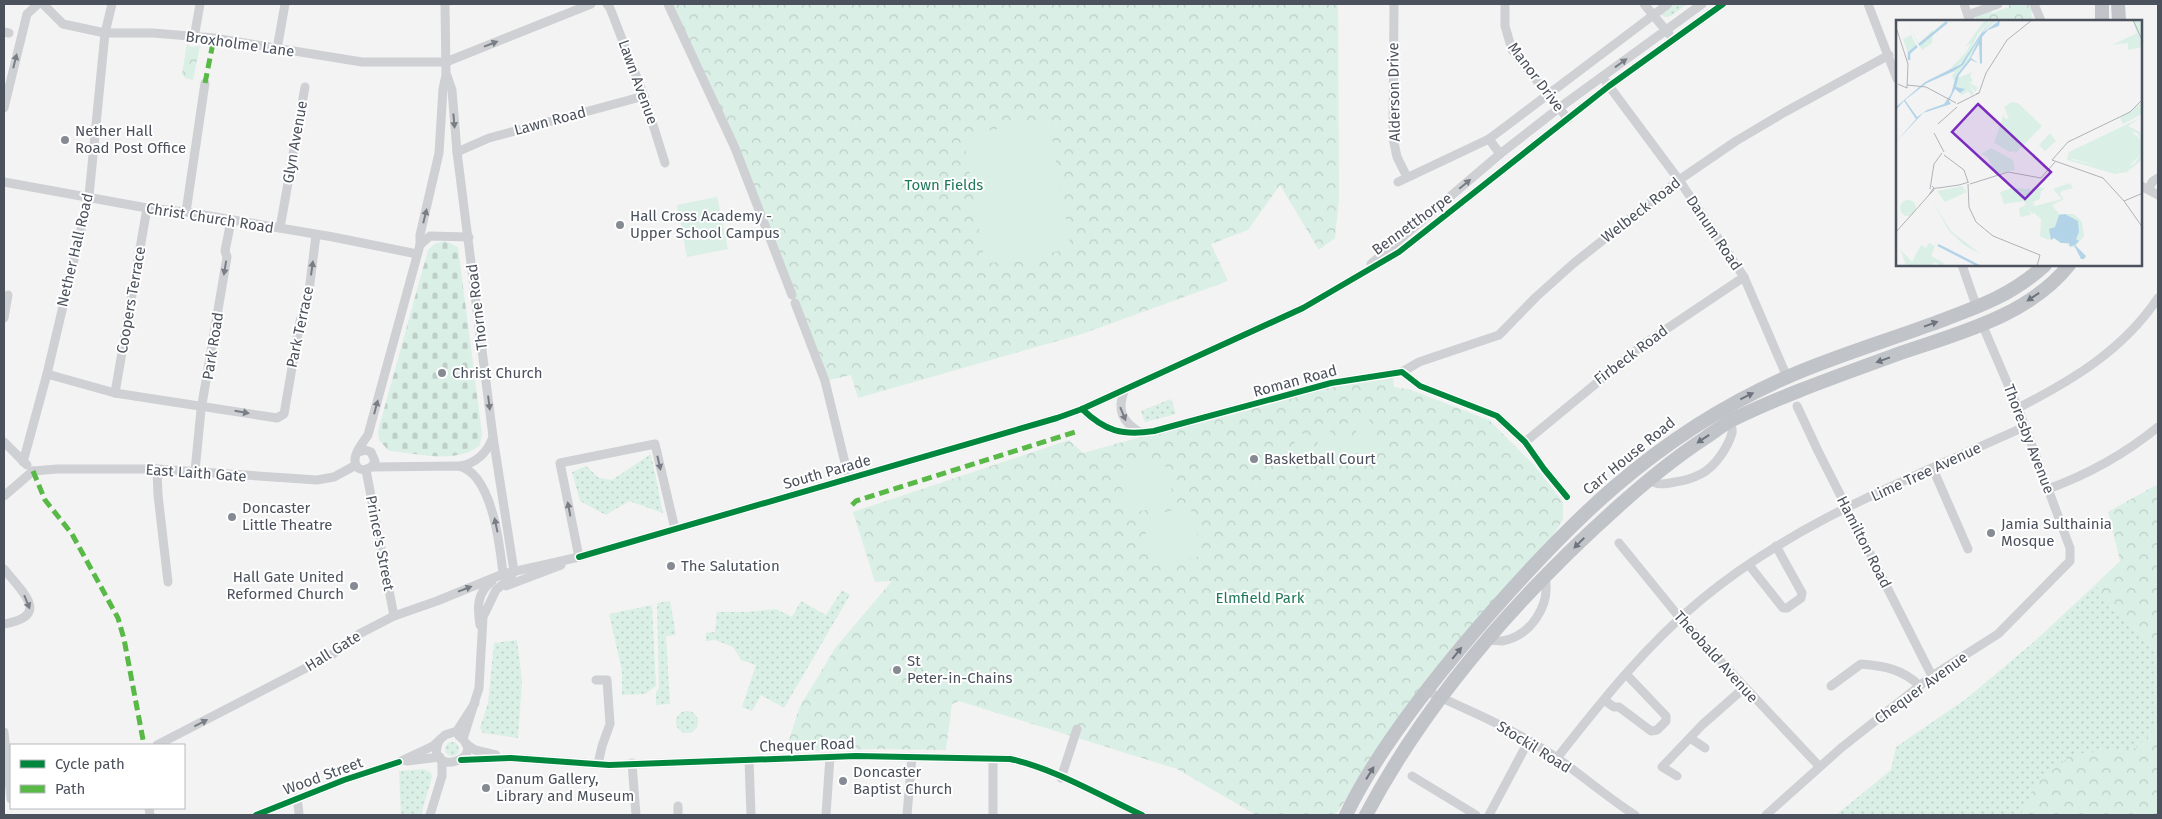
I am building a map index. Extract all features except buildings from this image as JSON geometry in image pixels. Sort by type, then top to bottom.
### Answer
[{"type":"highway","points":[[2102,4],[2102,20]]},
{"type":"highway","points":[[2118,4],[2119,20]]},
{"type":"highway","name":"Carr House Road","points":[[1346,815],[1370,772],[1426,691],[1502,599],[1577,520],[1615,485],[1684,432],[1723,408],[1786,377],[1977,308],[2012,292],[2044,266]]},
{"type":"highway","name":"Carr House Road","points":[[1366,815],[1408,746],[1487,640],[1545,577],[1600,522],[1649,478],[1730,421],[1831,378],[1982,324],[2017,308],[2044,290],[2068,266]]},
{"type":"street","points":[[4,108],[27,14],[38,4]]},
{"type":"street","name":"Broxholme Lane","points":[[43,4],[52,16],[63,24],[105,34],[153,33],[194,38],[214,38],[362,62],[446,62]]},
{"type":"street","name":"Nether Hall Road","points":[[23,462],[47,374],[88,196],[105,34],[112,4]]},
{"type":"street","points":[[194,38],[200,4]]},
{"type":"street","points":[[277,49],[285,4]]},
{"type":"street","name":"Thorne Road","points":[[358,452],[368,435],[418,250],[439,153],[443,88],[446,73],[445,4]]},
{"type":"street","points":[[446,62],[591,4]]},
{"type":"street","name":"Lawn Avenue","points":[[607,4],[644,96],[665,163]]},
{"type":"street","points":[[668,4],[735,148],[825,382],[849,479]]},
{"type":"street","name":"Alderson Drive","points":[[1394,4],[1393,138],[1397,157],[1407,177]]},
{"type":"street","name":"Manor Drive","points":[[1505,4],[1504,26],[1512,50],[1568,119]]},
{"type":"street","points":[[1644,4],[1673,40]]},
{"type":"street","points":[[1398,182],[1489,139],[1668,4]]},
{"type":"street","name":"Bennetthorpe","points":[[1362,273],[1500,154],[1602,76],[1702,4]]},
{"type":"street","name":"Bennetthorpe","points":[[1082,409],[1304,308],[1399,252],[1609,86],[1723,4]]},
{"type":"street","points":[[1868,4],[1896,76]]},
{"type":"street","points":[[1964,4],[1969,18],[1998,4]]},
{"type":"street","points":[[2034,4],[2041,20]]},
{"type":"street","name":"Welbeck Road","points":[[1402,372],[1419,362],[1499,335],[1536,297],[1574,264],[1679,180],[1769,122],[1889,56]]},
{"type":"street","name":"Thorne Road","points":[[446,73],[452,90],[457,152],[493,437],[503,490],[514,570]]},
{"type":"street","name":"Danum Road","points":[[1602,76],[1679,180],[1744,277],[1786,377]]},
{"type":"street","points":[[186,212],[205,83]]},
{"type":"street","name":"Glyn Avenue","points":[[280,228],[305,86]]},
{"type":"street","name":"Lawn Road","points":[[457,152],[489,138],[644,96]]},
{"type":"street","points":[[1489,139],[1500,154]]},
{"type":"street","points":[[2158,178],[2144,188],[2158,195]]},
{"type":"street","name":"Christ Church Road","points":[[4,182],[147,208],[186,212],[316,235],[418,250]]},
{"type":"street","name":"Coopers Terrace","points":[[116,393],[147,208]]},
{"type":"street","name":"Park Road","points":[[195,471],[202,405],[227,257],[225,251],[231,221]]},
{"type":"street","name":"Park Terrace","points":[[202,405],[277,418],[284,414],[300,321],[308,299],[316,235]]},
{"type":"street","points":[[418,250],[430,236],[469,237]]},
{"type":"street","points":[[1962,266],[1977,308]]},
{"type":"street","name":"Firbeck Road","points":[[1525,442],[1644,344],[1744,277]]},
{"type":"street","points":[[4,318],[8,295]]},
{"type":"street","points":[[2018,408],[2064,384],[2112,351],[2134,329],[2158,298]]},
{"type":"street","name":"Thoresby Avenue","points":[[1982,324],[2018,408],[2070,548],[2071,556]]},
{"type":"street","points":[[1402,372],[1420,386],[1497,416],[1525,442],[1544,469],[1568,497]]},
{"type":"street","name":"Roman Road","points":[[1082,409],[1097,423],[1117,432],[1141,433],[1164,429],[1331,383],[1402,372]]},
{"type":"street","points":[[47,374],[116,393],[202,405]]},
{"type":"street","points":[[1125,389],[1119,402],[1121,411],[1126,421],[1141,433]]},
{"type":"street","name":"Hamilton Road","points":[[1797,406],[1932,676]]},
{"type":"street","name":"South Parade","points":[[514,570],[579,556],[849,479],[1082,409]]},
{"type":"street","name":"Carr House Road","points":[[1649,478],[1653,483],[1662,484],[1684,480],[1703,473],[1716,461],[1723,450],[1732,431],[1730,421]]},
{"type":"street","points":[[2048,489],[2077,479],[2114,458],[2158,426]]},
{"type":"street","name":"Lime Tree Avenue","points":[[1557,758],[1654,642],[1710,593],[1749,565],[1776,546],[1820,520],[2024,427]]},
{"type":"street","points":[[369,469],[375,461],[372,452],[365,450],[358,452],[355,458],[356,465],[360,469],[369,469],[458,466],[469,464],[479,458],[490,445],[493,437]]},
{"type":"street","points":[[4,442],[32,471],[4,496]]},
{"type":"street","points":[[579,556],[560,463],[655,444],[675,528]]},
{"type":"street","name":"East Laith Gate","points":[[32,471],[57,469],[157,469],[317,480],[334,477],[356,465]]},
{"type":"street","points":[[439,788],[466,753],[465,741],[479,688],[483,616],[505,577],[494,514],[482,489],[469,470],[458,466]]},
{"type":"street","points":[[157,469],[168,582]]},
{"type":"street","name":"Prince's Street","points":[[369,469],[394,616]]},
{"type":"street","points":[[1933,469],[1968,549]]},
{"type":"street","name":"Theobald Avenue","points":[[1619,543],[1680,618],[1732,671],[1744,688],[1819,766]]},
{"type":"street","points":[[1749,565],[1783,608],[1787,608],[1801,598],[1802,593],[1776,546]]},
{"type":"street","name":"South Parade","points":[[496,590],[563,565],[579,556]]},
{"type":"street","name":"Chequer Avenue","points":[[1766,815],[1819,766],[1932,676],[2010,624],[2066,566],[2071,556]]},
{"type":"street","points":[[4,570],[28,600],[30,610],[21,621],[4,624]]},
{"type":"street","points":[[481,635],[478,610],[481,592],[484,587],[505,577],[514,570]]},
{"type":"street","points":[[505,577],[519,580]]},
{"type":"street","name":"Hall Gate","points":[[159,744],[333,654],[359,634],[394,616],[505,577]]},
{"type":"street","points":[[1487,640],[1502,641],[1521,634],[1536,619],[1546,598],[1545,577]]},
{"type":"street","points":[[1831,686],[1861,664],[1896,670],[1909,675],[1920,686]]},
{"type":"street","points":[[1604,700],[1614,707],[1619,707],[1651,731],[1657,730],[1666,720],[1666,716],[1626,674]]},
{"type":"street","points":[[596,680],[607,680],[610,724],[598,764]]},
{"type":"street","points":[[1677,776],[1662,767],[1744,688]]},
{"type":"street","name":"Stockil Road","points":[[1426,691],[1488,719],[1557,758],[1598,790],[1635,815]]},
{"type":"street","points":[[430,815],[443,769],[437,749],[439,740],[457,731],[475,703]]},
{"type":"street","points":[[1061,778],[1077,729]]},
{"type":"street","points":[[4,732],[10,790]]},
{"type":"street","points":[[450,733],[458,735],[465,741]]},
{"type":"street","points":[[1690,738],[1704,748]]},
{"type":"street","name":"Wood Street","points":[[256,815],[297,798],[399,762],[433,746],[439,740]]},
{"type":"street","name":"Chequer Road","points":[[465,741],[475,750],[511,758]]},
{"type":"street","points":[[1489,815],[1528,742]]},
{"type":"street","points":[[826,815],[830,757]]},
{"type":"street","name":"Chequer Road","points":[[459,761],[511,758],[598,764],[830,757],[993,759],[1023,762],[1142,815]]},
{"type":"street","points":[[907,815],[912,757]]},
{"type":"street","points":[[441,758],[447,762],[459,761]]},
{"type":"street","name":"Wood Street","points":[[399,762],[441,758]]},
{"type":"street","points":[[993,759],[993,815]]},
{"type":"street","points":[[749,760],[751,815]]},
{"type":"street","points":[[632,763],[636,815]]},
{"type":"street","points":[[1412,776],[1476,815]]},
{"type":"street","points":[[297,798],[299,813]]},
{"type":"green space","name":"Town Fields","points":[[668,4],[1338,4],[1339,198],[1335,238],[1319,250],[1280,185],[1248,230],[1211,244],[1228,281],[1082,334],[858,398],[851,375],[825,381],[735,148]]},
{"type":"green space","points":[[1673,4],[1687,4],[1671,16],[1665,17],[1659,14]]},
{"type":"green space","points":[[2009,4],[2032,4],[2034,9],[2031,13],[2034,20],[1974,20],[1977,15],[1990,10],[1993,13],[2009,7]]},
{"type":"green space","points":[[187,44],[191,47],[200,46],[193,80],[185,78],[182,74]]},
{"type":"green space","points":[[1049,120],[1071,249],[985,264],[963,135]]},
{"type":"green space","points":[[717,197],[728,249],[687,257],[677,205]]},
{"type":"green space","points":[[445,241],[458,247],[482,434],[480,445],[460,455],[448,456],[389,451],[379,440],[378,431],[428,250],[434,244]]},
{"type":"green space","name":"Elmfield Park","points":[[1393,374],[1394,387],[1411,390],[1489,420],[1533,464],[1563,502],[1563,519],[1539,559],[1426,691],[1335,815],[1256,815],[1177,769],[959,701],[952,704],[946,750],[873,749],[785,752],[800,706],[836,647],[892,581],[875,582],[853,512],[1069,440],[1083,453],[1296,394]]},
{"type":"green space","points":[[1171,399],[1176,414],[1145,422],[1141,411]]},
{"type":"green space","points":[[1369,419],[1376,450],[1361,453],[1354,422]]},
{"type":"green space","points":[[1349,423],[1356,455],[1341,458],[1334,427]]},
{"type":"green space","points":[[1330,428],[1336,459],[1322,462],[1315,431]]},
{"type":"green space","points":[[1308,433],[1315,464],[1300,467],[1293,436]]},
{"type":"green space","points":[[1287,437],[1294,469],[1279,472],[1272,441]]},
{"type":"green space","points":[[651,454],[663,513],[629,501],[606,515],[580,501],[572,472],[586,466],[599,478],[612,480]]},
{"type":"green space","points":[[1163,457],[1175,503],[1129,514],[1117,470]]},
{"type":"green space","points":[[2158,484],[2158,654],[2095,585],[2120,561],[2108,512]]},
{"type":"green space","points":[[1190,506],[1203,556],[1154,566],[1142,518]]},
{"type":"green space","points":[[2095,585],[2158,654],[2158,726],[2135,750],[2039,781],[2021,815],[1836,815],[1891,770],[1896,747],[1966,699],[2036,640]]},
{"type":"green space","points":[[842,590],[850,595],[784,708],[761,695],[752,711],[742,707],[756,665],[741,660],[733,647],[715,640],[706,641],[706,633],[715,632],[717,612],[747,612],[776,609],[792,617],[801,601],[826,615]]},
{"type":"green space","points":[[670,601],[676,635],[666,636],[670,704],[656,705],[656,692],[659,688],[657,603]]},
{"type":"green space","points":[[652,605],[656,686],[645,694],[622,695],[622,671],[609,614]]},
{"type":"green space","points":[[517,640],[522,681],[518,738],[483,733],[480,728],[488,703],[494,643]]},
{"type":"green space","points":[[687,711],[695,714],[698,722],[695,730],[687,733],[679,730],[676,722],[679,714]]},
{"type":"green space","points":[[2158,726],[2158,815],[2021,815],[2039,781],[2073,754],[2137,748]]},
{"type":"green space","points":[[452,742],[457,744],[459,749],[457,754],[452,756],[447,754],[445,749],[447,744]]},
{"type":"green space","points":[[424,769],[431,773],[432,777],[421,815],[401,815],[399,771]]},
{"type":"marked path","points":[[205,83],[214,38]]},
{"type":"marked path","points":[[852,505],[856,501],[1075,432]]},
{"type":"marked path","points":[[33,471],[45,500],[72,534],[118,618],[124,639],[144,744]]},
{"type":"cycle path","points":[[579,557],[1057,418],[1082,409],[1303,308],[1399,252],[1609,86],[1723,4]]},
{"type":"cycle path","points":[[1082,409],[1098,422],[1115,430],[1132,433],[1154,431],[1331,383],[1402,372],[1420,386],[1497,416],[1525,442],[1567,497]]},
{"type":"cycle path","points":[[461,760],[511,758],[609,765],[856,756],[1010,759],[1060,775],[1142,815]]},
{"type":"cycle path","points":[[256,815],[344,780],[399,762]]},
{"type":"place","name":"Nether Hall Road Post Office","points":[[65,140]]},
{"type":"place","name":"Hall Cross Academy - Upper School Campus","points":[[620,225]]},
{"type":"place","name":"Christ Church","points":[[442,373]]},
{"type":"place","name":"Basketball Court","points":[[1254,459]]},
{"type":"place","name":"Doncaster Little Theatre","points":[[232,517]]},
{"type":"place","name":"Jamia Sulthainia Mosque","points":[[1991,533]]},
{"type":"place","name":"The Salutation","points":[[671,566]]},
{"type":"place","name":"Hall Gate United Reformed Church","points":[[354,586]]},
{"type":"place","name":"St Peter-in-Chains","points":[[897,670]]},
{"type":"place","name":"Doncaster Baptist Church","points":[[843,781]]},
{"type":"place","name":"Danum Gallery, Library and Museum","points":[[486,788]]}]
